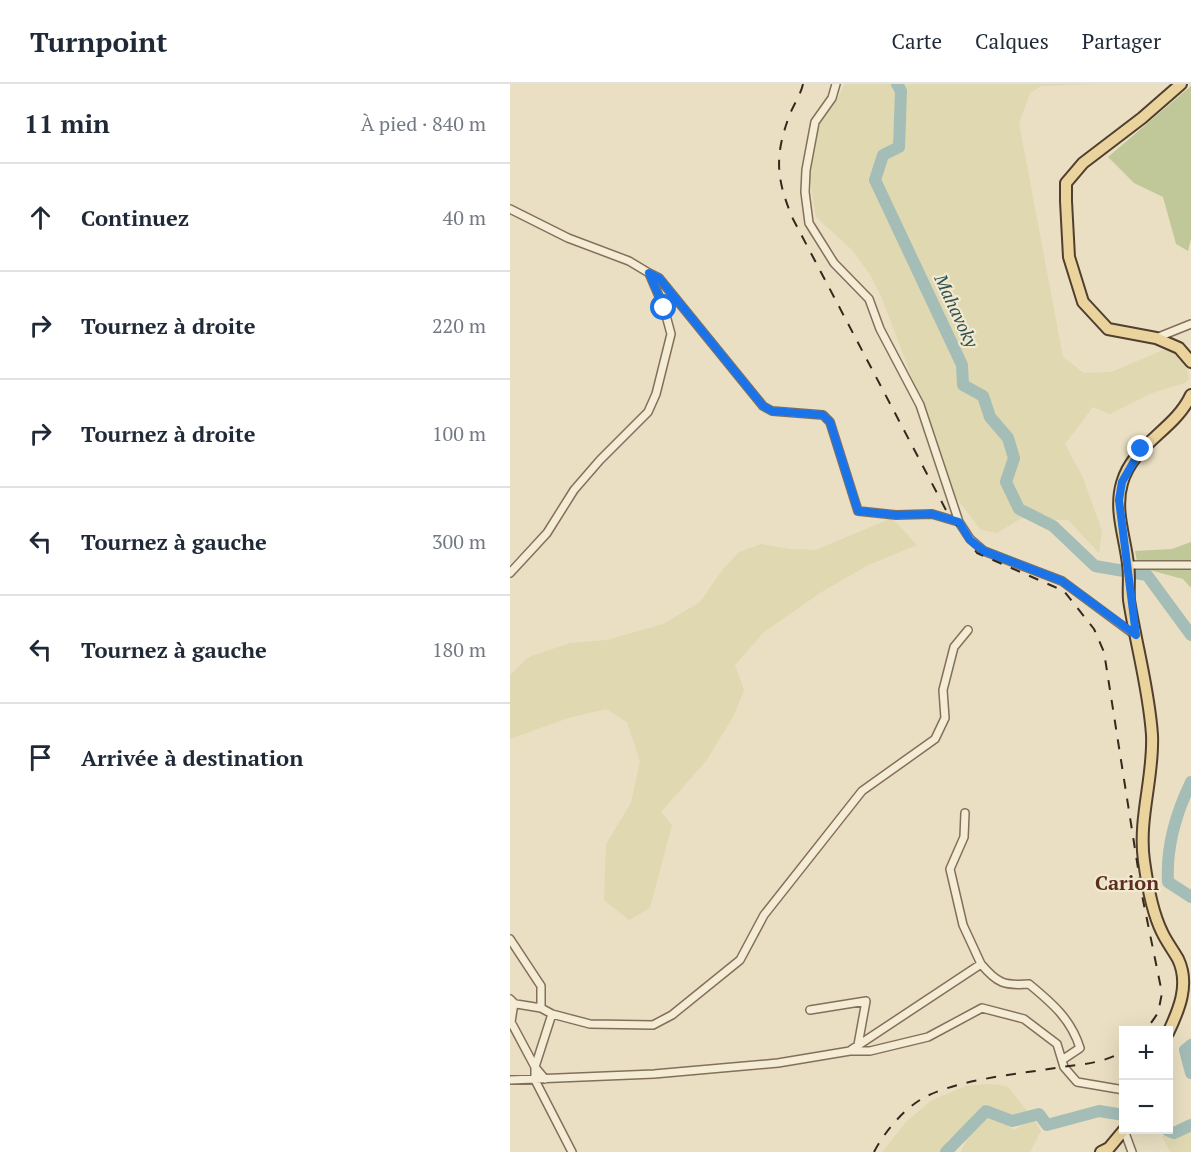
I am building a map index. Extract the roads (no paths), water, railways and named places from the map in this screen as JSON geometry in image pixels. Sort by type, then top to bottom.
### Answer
[{"type":"main road","points":[[1181,84],[1142,118],[1100,147],[1066,183],[1070,257],[1083,302],[1108,329],[1156,338],[1179,348],[1191,362]]},
{"type":"main road","points":[[1171,1026],[1184,991],[1183,975],[1179,961],[1161,930],[1144,863],[1141,833],[1152,735],[1129,597],[1128,565],[1120,518],[1122,482],[1141,449],[1186,407],[1191,395]]},
{"type":"main road","points":[[1101,1152],[1109,1148],[1121,1134]]},
{"type":"street","points":[[836,84],[832,98],[815,122],[806,181],[810,223],[834,263],[869,299],[880,329],[920,405],[959,522],[970,540],[984,551],[1062,581],[1136,635]]},
{"type":"street","points":[[510,209],[568,238],[629,261],[659,278],[763,406],[772,411],[823,415],[830,422],[858,511],[896,515],[932,514],[959,522]]},
{"type":"street","points":[[510,573],[547,533],[574,490],[648,412],[656,394],[671,334],[664,308],[649,273]]},
{"type":"street","points":[[1156,338],[1191,324]]},
{"type":"street","points":[[1128,565],[1191,565]]},
{"type":"street","points":[[544,1079],[535,1067],[512,1022],[511,1002],[541,1008],[552,1014],[590,1024],[652,1025],[672,1015],[740,960],[764,915],[862,791],[935,739],[945,718],[943,690],[954,647],[968,630]]},
{"type":"street","points":[[965,813],[964,837],[950,869],[963,925],[981,964],[995,981],[1013,985],[1029,984],[1059,1009],[1076,1035],[1080,1048],[1062,1060]]},
{"type":"street","points":[[510,939],[542,986],[541,1008]]},
{"type":"street","points":[[850,1051],[981,964]]},
{"type":"street","points":[[810,1010],[866,1001],[858,1045]]},
{"type":"street","points":[[510,1080],[654,1074],[778,1063],[850,1051],[870,1052],[928,1037],[982,1008],[1024,1019],[1057,1044],[1064,1067],[1077,1082],[1119,1089]]},
{"type":"street","points":[[552,1014],[535,1067],[535,1080],[572,1152]]},
{"type":"street","points":[[1125,1134],[1132,1152]]},
{"type":"waterway","name":"Mahavoky","points":[[897,84],[901,91],[899,147],[883,155],[875,180],[962,365],[963,385],[983,396],[990,417],[1008,438],[1014,458],[1006,482],[1019,509],[1053,526],[1095,566],[1147,575],[1191,635]]},
{"type":"waterway","name":"Mahavoky","points":[[1191,782],[1173,830],[1168,869],[1168,882],[1191,897]]},
{"type":"waterway","name":"Mahavoky","points":[[1191,1045],[1185,1050],[1191,1073]]},
{"type":"waterway","name":"Mahavoky","points":[[946,1152],[986,1111],[1012,1121],[1039,1114],[1047,1125],[1099,1111],[1119,1114]]},
{"type":"waterway","name":"Mahavoky","points":[[1173,1133],[1191,1125]]},
{"type":"railway","points":[[803,84],[790,114],[779,155],[780,179],[787,205],[947,512],[977,553],[1064,591],[1094,629],[1104,652],[1143,900],[1162,993],[1158,1013],[1149,1026]]},
{"type":"railway","points":[[874,1152],[903,1113],[927,1096],[958,1085],[993,1077],[1094,1062],[1119,1053]]},
{"type":"district","name":"Carion","points":[[1127,883]]}]
